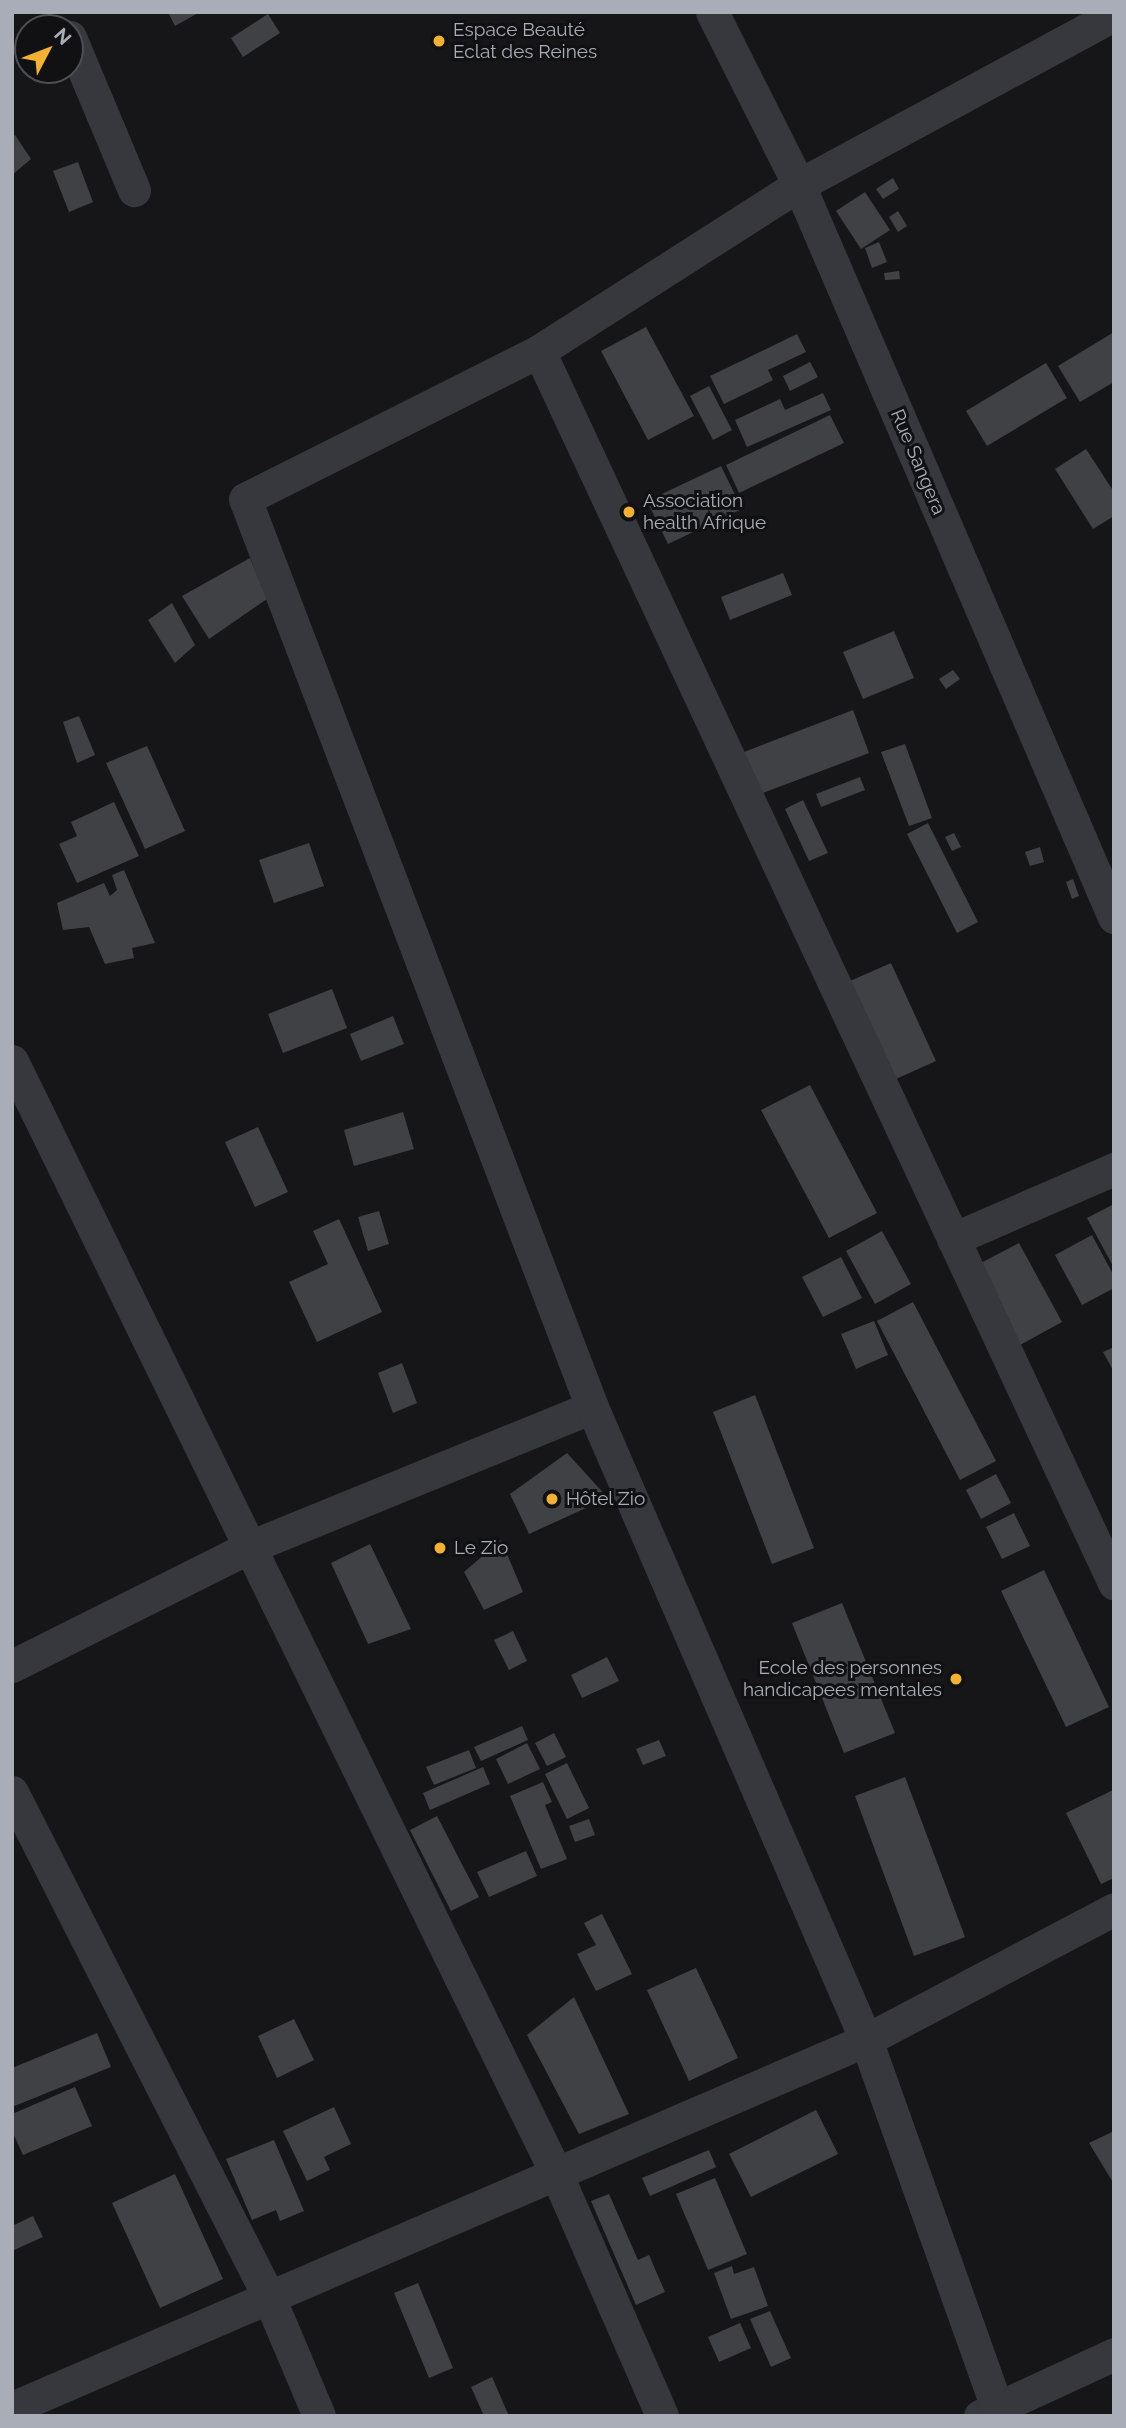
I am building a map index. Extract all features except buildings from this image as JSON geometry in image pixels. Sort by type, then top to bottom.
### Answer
[{"type":"street","name":"Rue Sangera","points":[[712,12],[799,185],[1114,917]]},
{"type":"street","points":[[1112,16],[799,185],[539,351],[245,499],[592,1407],[866,2040],[992,2413],[1114,2354]]},
{"type":"street","points":[[84,70],[134,190]]},
{"type":"street","points":[[539,351],[1114,1583]]},
{"type":"street","points":[[12,1061],[252,1546],[556,2173],[662,2416]]},
{"type":"street","points":[[953,1238],[1114,1169]]},
{"type":"street","points":[[12,1666],[252,1546],[592,1407]]},
{"type":"street","points":[[12,1792],[268,2295],[319,2416]]},
{"type":"street","points":[[12,2408],[268,2295],[866,2040],[1114,1909]]},
{"type":"place","name":"Espace Beauté Eclat des Reines","points":[[439,41]]},
{"type":"place","name":"Association health Afrique","points":[[629,512]]},
{"type":"place","name":"Hôtel Zio","points":[[552,1499]]},
{"type":"place","name":"Le Zio","points":[[440,1548]]},
{"type":"place","name":"Ecole des personnes handicapees mentales","points":[[956,1679]]}]
